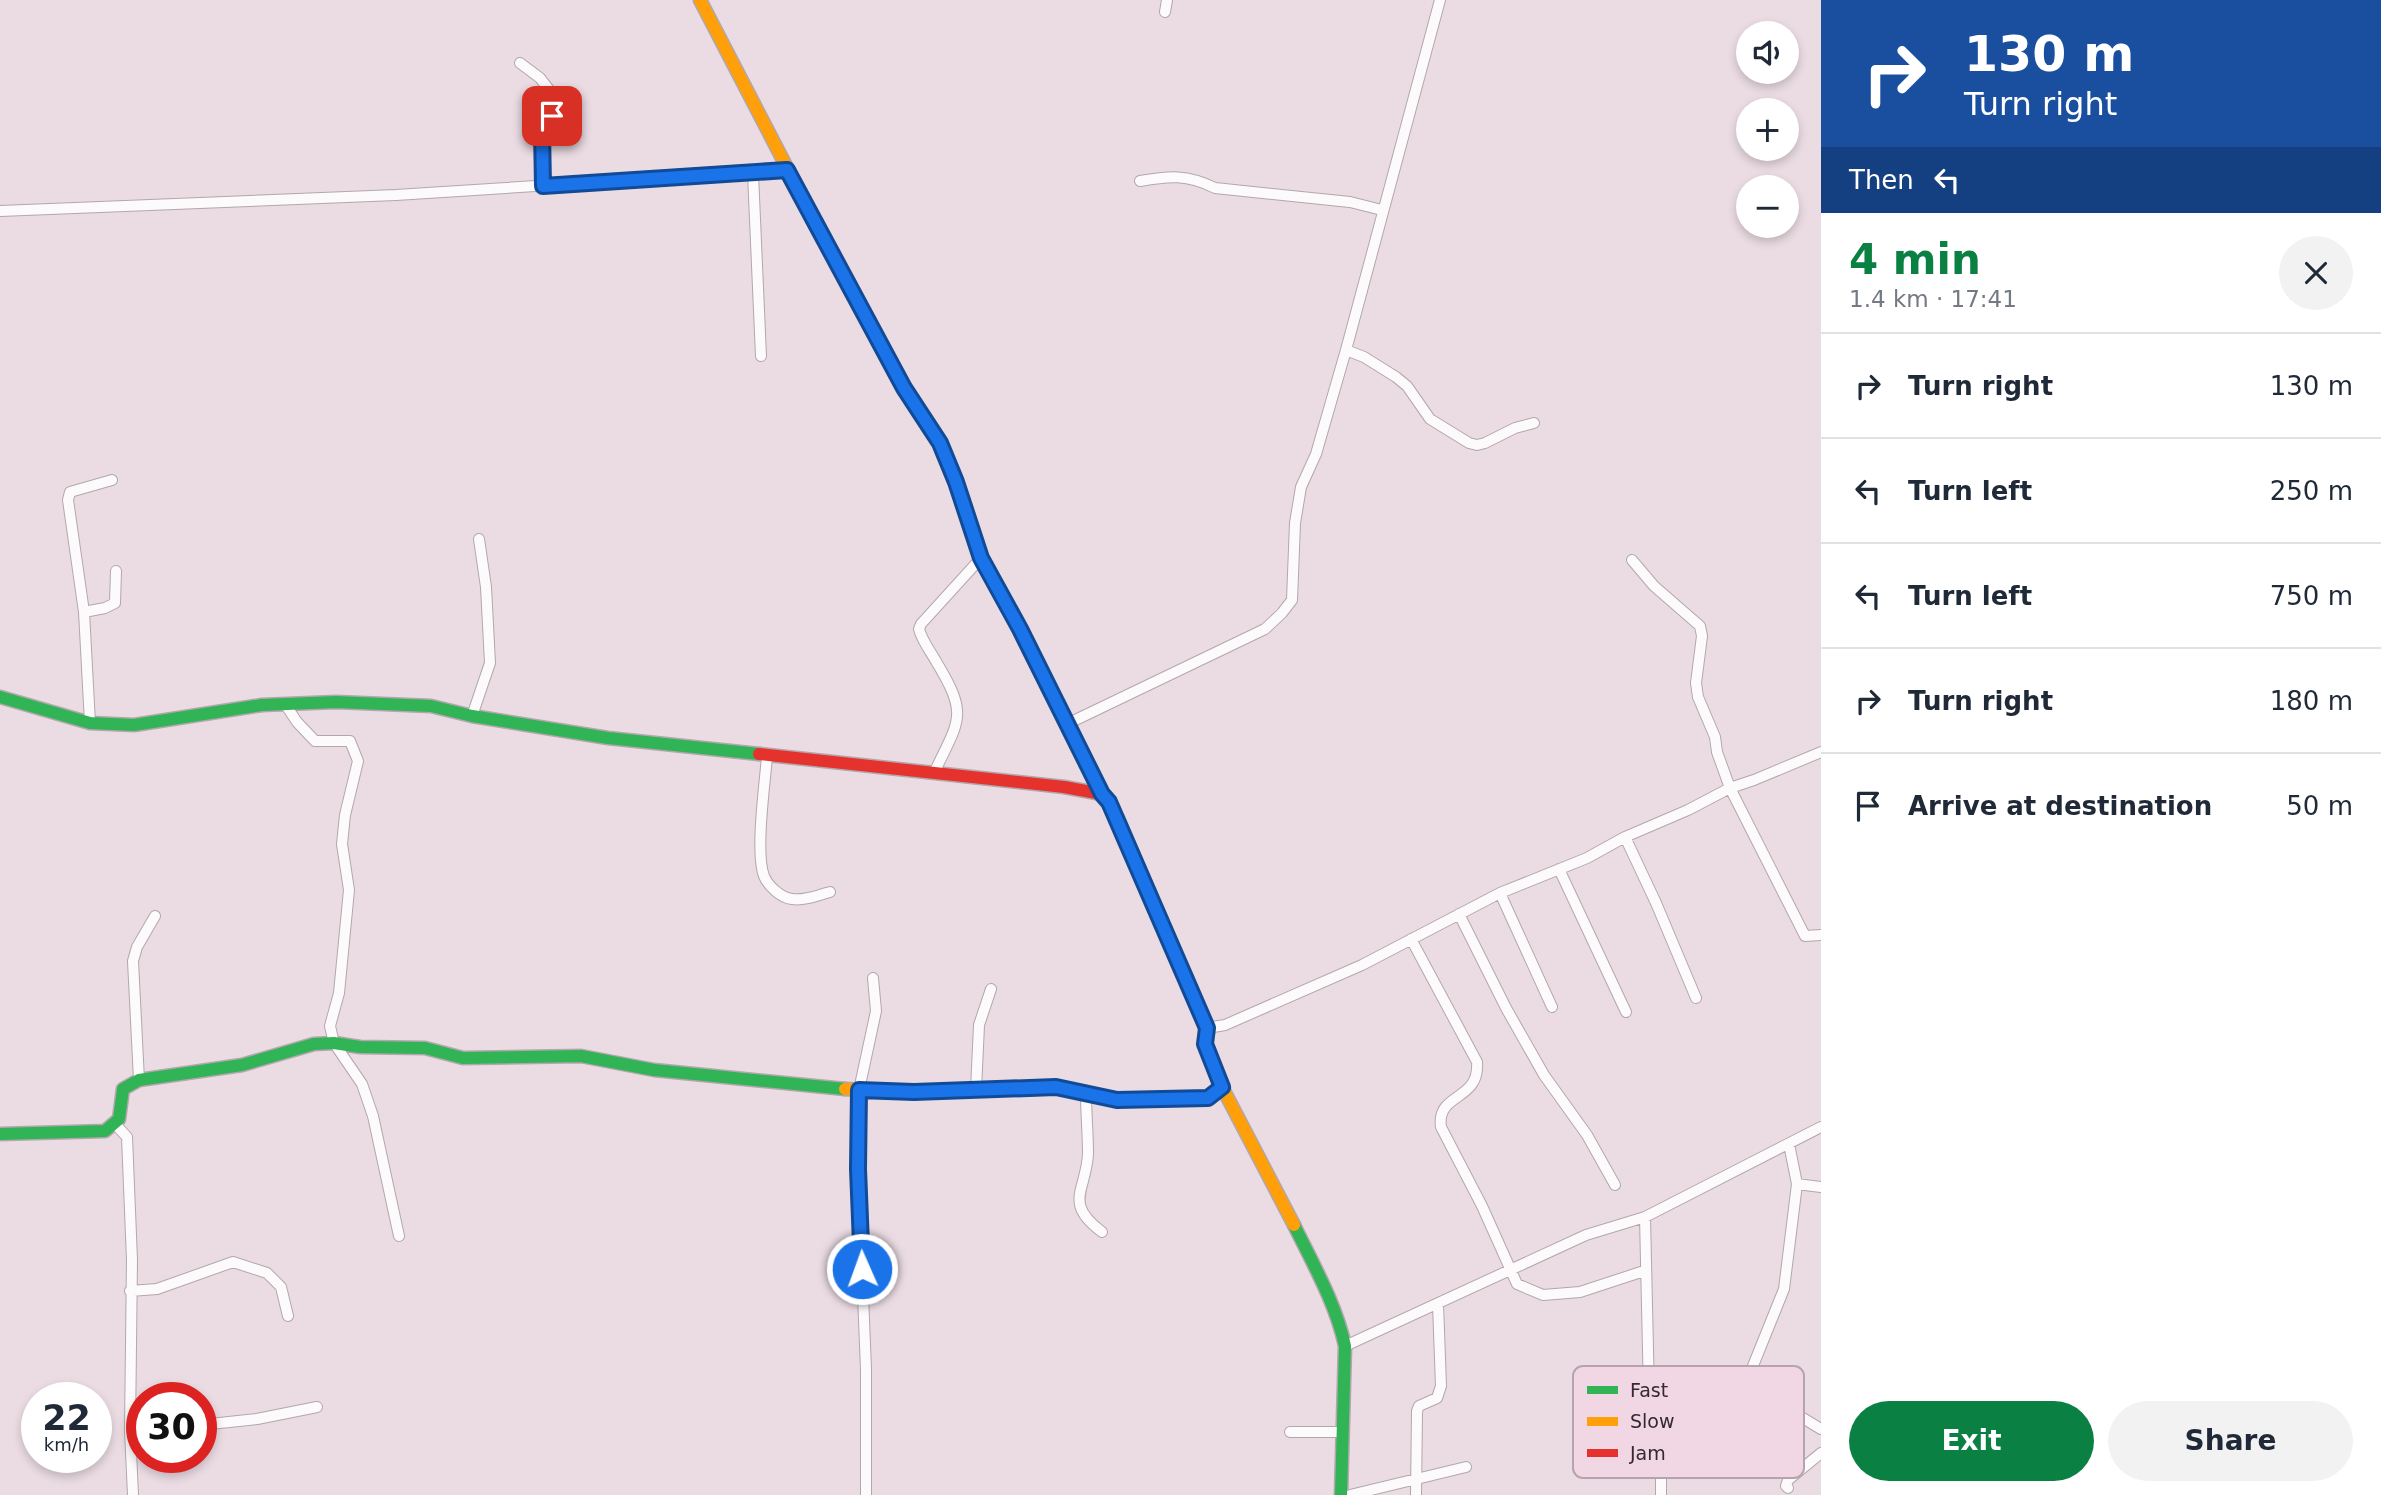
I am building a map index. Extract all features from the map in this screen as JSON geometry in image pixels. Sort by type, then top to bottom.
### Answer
[{"type":"street","points":[[700,0],[787,170],[904,388],[940,443],[981,558],[1102,794],[1118,819],[1207,1028],[1205,1044],[1222,1087],[1313,1264],[1341,1328],[1346,1346],[1341,1432],[1341,1495]]},
{"type":"street","points":[[1165,12],[1167,0]]},
{"type":"street","points":[[1067,724],[1265,629],[1292,600],[1297,505],[1301,487],[1316,454],[1346,350],[1440,0]]},
{"type":"street","points":[[520,63],[540,78],[550,91],[552,116],[542,130],[543,186]]},
{"type":"street","points":[[0,211],[396,195],[787,170]]},
{"type":"street","points":[[752,174],[761,356]]},
{"type":"street","points":[[1140,181],[1177,176],[1196,178],[1214,188],[1350,202],[1382,210]]},
{"type":"street","points":[[1346,350],[1374,362],[1396,377],[1407,386],[1430,419],[1469,443],[1485,443],[1515,428],[1534,423]]},
{"type":"street","points":[[90,723],[84,612],[68,500],[70,492],[112,480]]},
{"type":"street","points":[[472,716],[490,663],[486,587],[479,539]]},
{"type":"street","points":[[934,772],[956,726],[958,704],[919,629],[981,558]]},
{"type":"street","points":[[1632,560],[1654,586],[1700,626],[1702,636],[1696,683],[1698,697],[1715,737],[1730,788],[1805,936],[1821,935]]},
{"type":"street","points":[[84,612],[115,603],[116,571]]},
{"type":"street","points":[[0,697],[90,723],[134,725],[262,705],[335,702],[431,706],[472,716],[608,738],[934,772],[1102,794]]},
{"type":"street","points":[[285,704],[315,741],[350,741],[358,761],[345,816],[342,844],[349,890],[340,993],[330,1026],[334,1043],[362,1084],[373,1116],[399,1236]]},
{"type":"street","points":[[1207,1028],[1225,1025],[1362,965],[1500,893],[1587,858],[1625,837],[1688,810],[1730,788],[1821,752]]},
{"type":"street","points":[[767,756],[760,859],[764,878],[775,891],[791,899],[811,898],[830,892]]},
{"type":"street","points":[[1625,837],[1696,998]]},
{"type":"street","points":[[1559,869],[1626,1012]]},
{"type":"street","points":[[1500,893],[1552,1007]]},
{"type":"street","points":[[1459,914],[1506,1008],[1544,1075],[1587,1135],[1615,1185]]},
{"type":"street","points":[[139,1080],[133,961],[137,947],[155,916]]},
{"type":"street","points":[[1412,939],[1477,1062],[1478,1074],[1472,1088],[1446,1105],[1440,1117],[1441,1127],[1482,1206],[1517,1284],[1543,1295],[1580,1292],[1644,1271]]},
{"type":"street","points":[[866,1495],[866,1370],[858,1169],[859,1090],[876,1011],[873,978]]},
{"type":"street","points":[[976,1090],[979,1025],[991,989]]},
{"type":"street","points":[[0,1134],[105,1131],[116,1125],[121,1118],[123,1088],[139,1080],[242,1065],[314,1044],[334,1043],[360,1047],[425,1048],[463,1058],[580,1056],[654,1070],[859,1090],[1056,1087],[1117,1100],[1208,1098],[1222,1087]]},
{"type":"street","points":[[1086,1093],[1088,1157],[1080,1185],[1079,1204],[1083,1217],[1102,1232]]},
{"type":"street","points":[[116,1125],[127,1137],[132,1260],[130,1382]]},
{"type":"street","points":[[1346,1346],[1586,1235],[1645,1217],[1821,1127]]},
{"type":"street","points":[[1753,1366],[1784,1289],[1797,1184],[1789,1144]]},
{"type":"street","points":[[1797,1184],[1821,1187]]},
{"type":"street","points":[[1645,1217],[1648,1366]]},
{"type":"street","points":[[130,1291],[157,1289],[233,1262],[267,1273],[281,1287],[288,1316]]},
{"type":"street","points":[[1416,1495],[1417,1412],[1419,1406],[1437,1398],[1441,1386],[1438,1304]]},
{"type":"street","points":[[217,1423],[317,1408]]},
{"type":"street","points":[[1804,1419],[1821,1429]]},
{"type":"street","points":[[1290,1432],[1341,1432]]},
{"type":"street","points":[[1804,1467],[1821,1453]]},
{"type":"street","points":[[1350,1495],[1466,1467]]},
{"type":"street","points":[[132,1473],[133,1495]]},
{"type":"street","points":[[1788,1488],[1786,1486],[1790,1478]]},
{"type":"traffic: fast","points":[[837,264],[904,388],[940,443],[981,558],[1020,629],[1102,794],[1118,819],[1162,922]]},
{"type":"traffic: fast","points":[[0,697],[90,723],[134,725],[262,705],[336,702],[431,706],[472,716],[608,738],[759,754]]},
{"type":"traffic: fast","points":[[0,1134],[105,1131],[119,1119],[123,1089],[139,1080],[242,1065],[314,1044],[425,1048],[463,1058],[581,1056],[654,1070],[845,1089]]},
{"type":"traffic: fast","points":[[1294,1225],[1330,1300],[1345,1346],[1341,1495]]},
{"type":"traffic: slow","points":[[700,0],[837,264]]},
{"type":"traffic: slow","points":[[1162,922],[1207,1028],[1205,1044],[1222,1087],[1294,1225]]},
{"type":"traffic: slow","points":[[845,1089],[914,1092],[1056,1087],[1117,1100],[1208,1098],[1222,1087]]},
{"type":"traffic: jam","points":[[759,754],[1064,787],[1102,794]]},
{"type":"route","points":[[552,116],[542,130],[543,186],[787,170],[904,388],[940,443],[981,558],[1020,629],[1102,794],[1118,819],[1207,1028],[1205,1044],[1222,1087],[1208,1098],[1117,1100],[1056,1087],[914,1092],[859,1090],[858,1169],[862,1269]]}]
